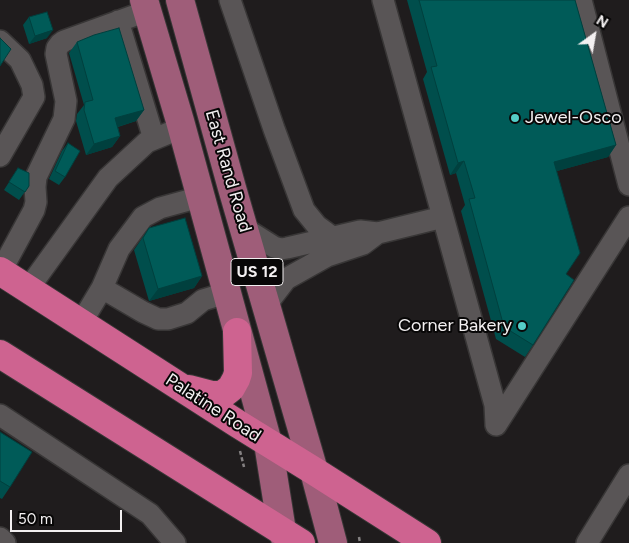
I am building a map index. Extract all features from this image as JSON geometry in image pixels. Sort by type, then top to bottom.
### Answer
[{"type":"highway","name":"Palatine Road","points":[[0,271],[427,543]]},
{"type":"highway","points":[[181,387],[212,396],[222,395],[231,388],[238,373],[237,332]]},
{"type":"highway","points":[[0,354],[290,539]]},
{"type":"main road","name":"East Rand Road","points":[[180,0],[333,543]]},
{"type":"main road","name":"East Rand Road","points":[[145,5],[268,443],[290,539]]},
{"type":"street","points":[[230,0],[304,210],[317,226],[332,237]]},
{"type":"street","points":[[383,0],[495,406],[496,425],[629,217]]},
{"type":"street","points":[[580,0],[629,185]]},
{"type":"street","points":[[0,271],[34,210],[36,202],[36,177],[64,119],[66,101],[56,54],[57,48],[64,40],[118,21],[145,5]]},
{"type":"street","points":[[118,21],[154,139]]},
{"type":"street","points":[[0,41],[20,60],[32,85],[34,97],[0,156]]},
{"type":"street","points":[[28,289],[108,178],[147,142],[181,128]]},
{"type":"street","points":[[81,323],[102,288],[119,249],[143,217],[160,208],[200,197]]},
{"type":"street","points":[[294,246],[301,234],[304,210]]},
{"type":"street","points":[[244,228],[274,247],[281,249],[360,231],[378,233],[443,217]]},
{"type":"street","points":[[266,305],[286,279],[327,256],[363,244],[378,233]]},
{"type":"street","points":[[102,288],[158,319],[168,319],[187,313],[203,300],[226,293]]},
{"type":"street","points":[[0,415],[150,514],[175,543]]},
{"type":"street","points":[[587,543],[629,475]]},
{"type":"street","points":[[0,538],[5,543]]},
{"type":"path","points":[[239,446],[244,467]]},
{"type":"path","points":[[359,537],[360,543]]},
{"type":"building","name":"Jewel-Osco","points":[[419,0],[575,0],[616,145],[554,162],[580,253],[566,274],[574,280],[533,345],[504,327],[469,199],[475,198],[464,161],[458,163],[431,67],[437,66]]},
{"type":"building","points":[[47,12],[53,30],[35,36],[29,17]]},
{"type":"building","points":[[119,28],[144,110],[115,118],[120,136],[94,144],[84,110],[85,102],[93,100],[77,42]]},
{"type":"building","points":[[0,38],[11,49],[0,66]]},
{"type":"building","points":[[68,143],[80,151],[65,177],[55,171]]},
{"type":"building","points":[[18,168],[29,173],[29,186],[25,192],[9,182]]},
{"type":"building","points":[[185,218],[202,276],[158,289],[143,238],[149,228]]},
{"type":"building","points":[[0,432],[32,452],[10,487],[0,481]]},
{"type":"place","name":"Jewel-Osco","points":[[515,118]]},
{"type":"place","name":"Corner Bakery","points":[[522,326]]}]
